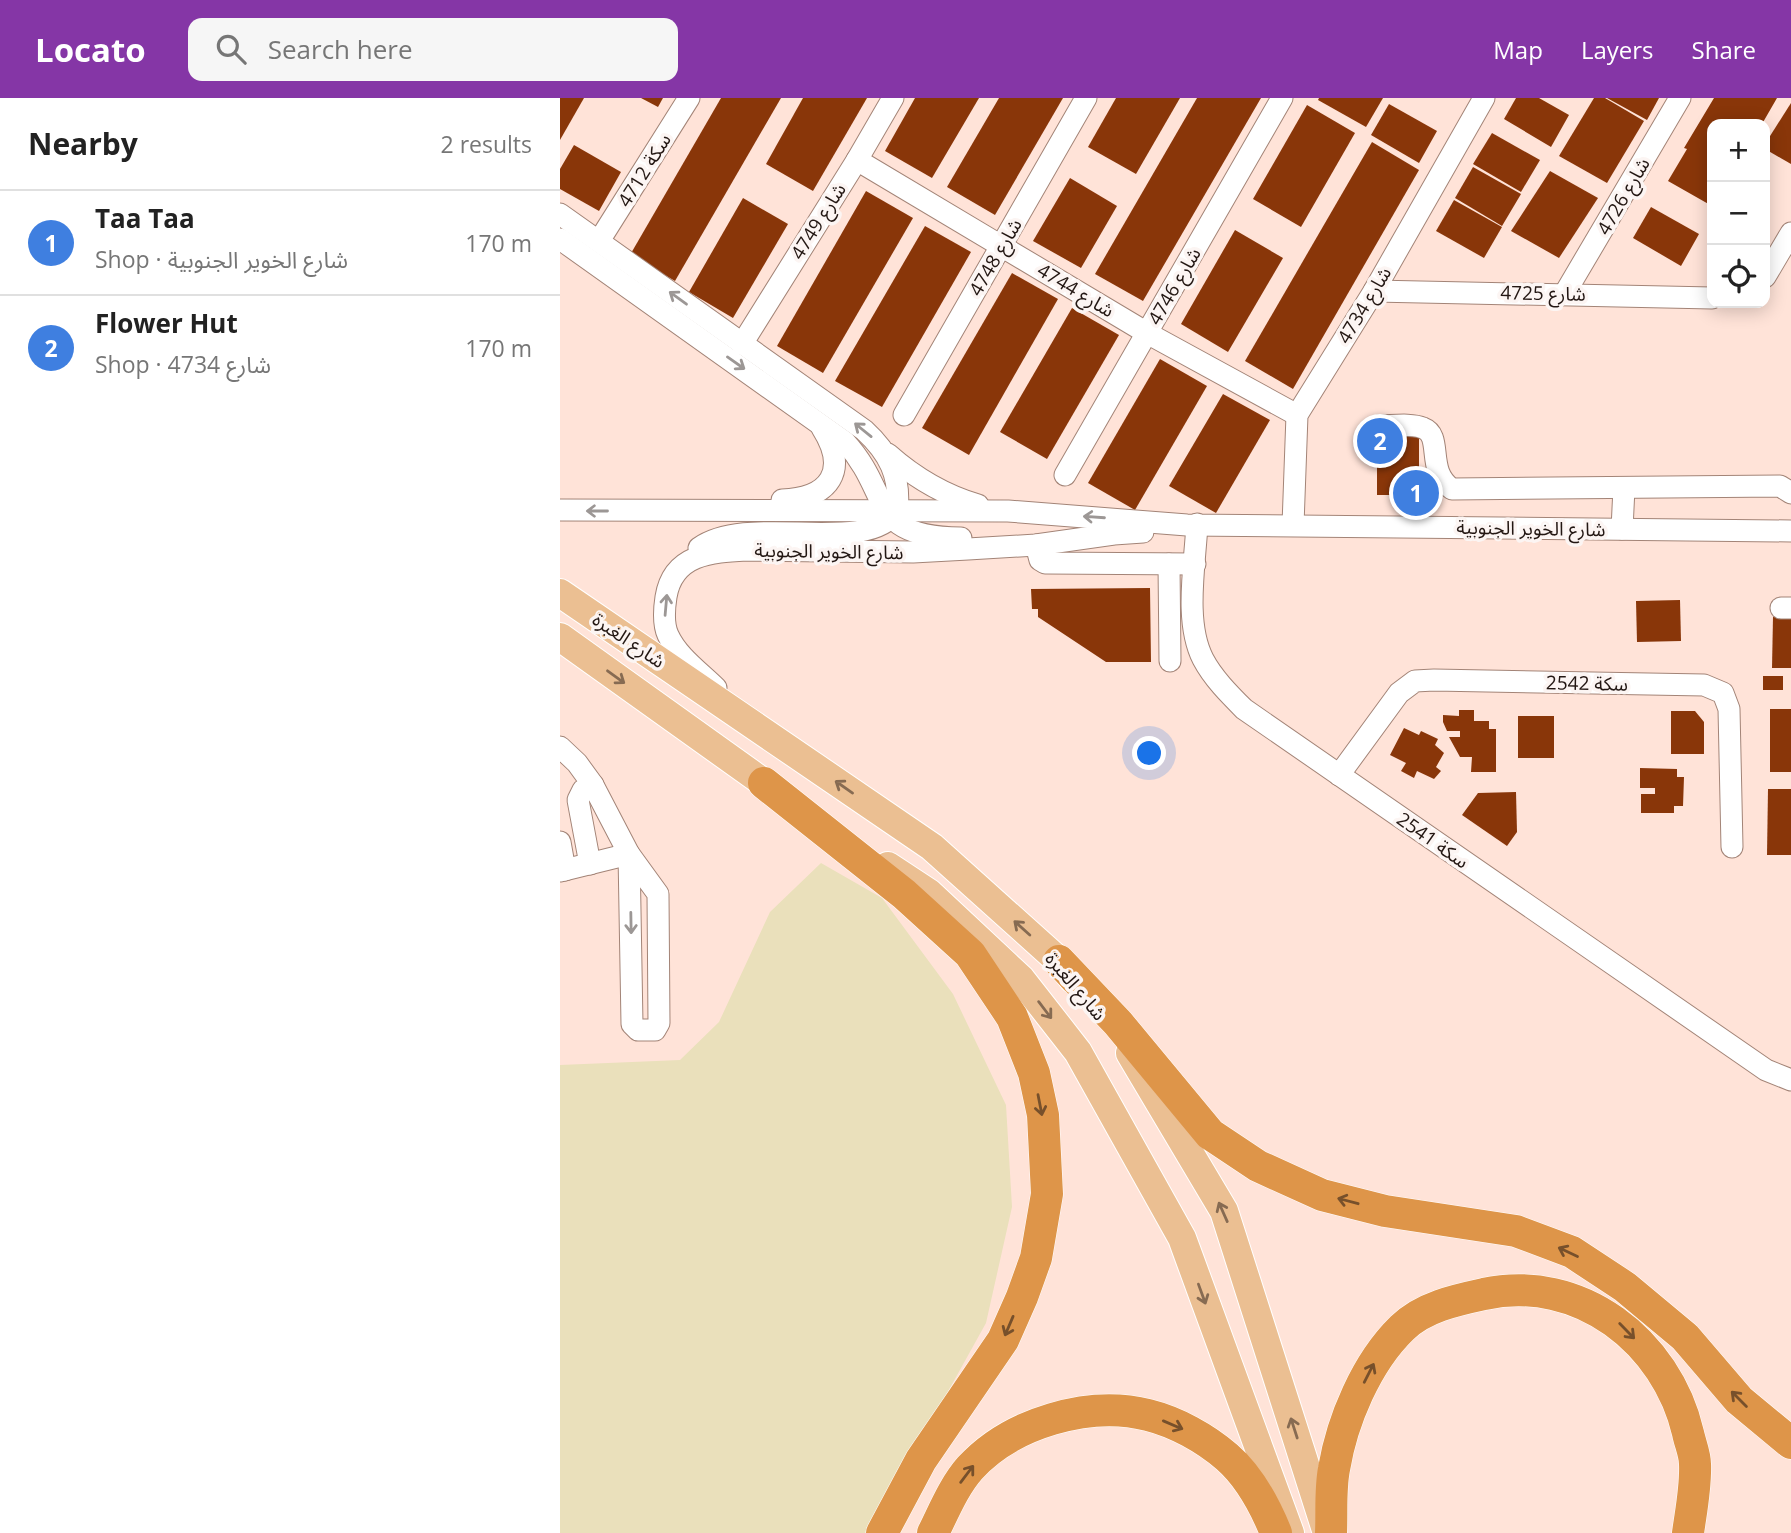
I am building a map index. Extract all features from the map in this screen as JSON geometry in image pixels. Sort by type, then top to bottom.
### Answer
[{"type":"highway","points":[[764,783],[904,894],[970,954],[1012,1017],[1034,1073],[1043,1115],[1046,1194],[1036,1258],[1022,1297],[1003,1340],[920,1460],[882,1533]]},
{"type":"highway","points":[[1059,961],[1118,1023],[1210,1134],[1258,1166],[1322,1195],[1385,1211],[1516,1231],[1572,1252],[1625,1287],[1685,1337],[1739,1400],[1791,1443]]},
{"type":"highway","points":[[1329,1533],[1334,1470],[1351,1407],[1376,1359],[1403,1326],[1445,1302],[1501,1290],[1560,1293],[1616,1320],[1658,1363],[1682,1408],[1695,1463],[1688,1533]]},
{"type":"highway","points":[[933,1533],[970,1468],[997,1444],[1028,1427],[1058,1417],[1113,1411],[1146,1414],[1207,1441],[1230,1459],[1250,1483],[1267,1511],[1276,1533]]},
{"type":"main road","name":"شارع الغبرة","points":[[560,593],[932,847],[1059,961],[1128,1049],[1224,1211],[1329,1533]]},
{"type":"main road","name":"شارع الغبرة","points":[[560,638],[764,783],[929,893],[1021,979],[1078,1052],[1181,1238],[1290,1533]]},
{"type":"street","name":"سكة 4712","points":[[599,242],[689,98]]},
{"type":"street","name":"4749 شارع","points":[[741,344],[857,160],[892,98]]},
{"type":"street","name":"4748 شارع","points":[[904,415],[1086,98]]},
{"type":"street","name":"4746 شارع","points":[[1065,475],[1282,98]]},
{"type":"street","name":"4734 شارع","points":[[1293,525],[1297,415],[1374,291],[1484,98]]},
{"type":"street","name":"4726 شارع","points":[[1565,293],[1680,98]]},
{"type":"street","name":"4744 شارع","points":[[857,160],[1147,333],[1297,415]]},
{"type":"street","points":[[560,214],[864,430],[910,472],[940,491],[985,507],[1008,511]]},
{"type":"street","points":[[1770,269],[1791,233]]},
{"type":"street","points":[[560,239],[811,416],[853,450],[892,513],[917,533],[946,538],[1114,534]]},
{"type":"street","name":"4725 شارع","points":[[1374,291],[1707,298]]},
{"type":"street","points":[[631,511],[660,504],[794,500],[811,495],[826,486],[834,474],[836,458],[823,428],[811,416]]},
{"type":"street","points":[[1379,426],[1421,426],[1428,430],[1434,439],[1437,472],[1442,482],[1452,489],[1780,486],[1791,493]]},
{"type":"street","points":[[763,731],[687,660],[668,634],[664,607],[671,579],[692,559],[699,548],[727,536],[778,531],[847,533],[872,529],[892,513],[897,477],[884,450]]},
{"type":"street","points":[[1622,529],[1624,488]]},
{"type":"street","name":"شارع الخوير الجنوبية","points":[[560,510],[892,513],[1008,511],[1192,524],[1791,531]]},
{"type":"street","name":"شارع الخوير الجنوبية","points":[[692,559],[720,552],[747,550],[913,552],[1037,545],[1192,524]]},
{"type":"street","name":"سكة 2541","points":[[1192,524],[1195,564],[1192,621],[1196,641],[1203,660],[1217,680],[1244,709],[1766,1070],[1791,1080]]},
{"type":"street","points":[[1037,545],[1040,560],[1045,563],[1195,564]]},
{"type":"street","points":[[1169,564],[1170,661]]},
{"type":"street","points":[[1170,621],[1192,621]]},
{"type":"street","name":"سكة 2542","points":[[1339,775],[1399,693],[1415,681],[1704,685],[1723,693],[1729,709],[1732,847]]},
{"type":"street","points":[[560,747],[568,764],[593,785],[629,854],[658,894],[659,1023],[655,1030],[638,1030],[632,1024],[629,854]]},
{"type":"street","points":[[590,864],[578,800],[583,790],[593,785]]},
{"type":"street","points":[[560,842],[562,871],[629,854]]},
{"type":"sand","points":[[821,863],[882,898],[953,994],[1006,1105],[1012,1207],[986,1323],[872,1533],[560,1533],[560,1065],[680,1060],[719,1022],[770,912]]},
{"type":"building","points":[[560,98],[584,98],[560,140]]},
{"type":"building","points":[[641,98],[663,98],[658,107]]},
{"type":"building","points":[[721,98],[781,98],[675,281],[630,255]]},
{"type":"building","points":[[803,98],[867,98],[813,191],[766,164]]},
{"type":"building","points":[[915,98],[979,98],[932,178],[885,151]]},
{"type":"building","points":[[999,98],[1063,98],[995,215],[947,187]]},
{"type":"building","points":[[1116,98],[1180,98],[1136,174],[1088,147]]},
{"type":"building","points":[[1197,98],[1261,98],[1143,301],[1095,274]]},
{"type":"building","points":[[1383,98],[1366,127],[1318,100]]},
{"type":"building","points":[[1516,98],[1539,98],[1569,115],[1551,147],[1504,119]]},
{"type":"building","points":[[1594,98],[1605,98],[1644,121],[1607,183],[1559,156]]},
{"type":"building","points":[[1607,98],[1659,98],[1647,120]]},
{"type":"building","points":[[1714,98],[1777,98],[1765,119],[1707,119],[1707,203],[1668,181],[1687,149],[1684,148]]},
{"type":"building","points":[[1791,103],[1791,164],[1770,152],[1770,136]]},
{"type":"building","points":[[1389,104],[1437,131],[1419,163],[1371,135]]},
{"type":"building","points":[[1307,105],[1355,133],[1301,227],[1253,199]]},
{"type":"building","points":[[1492,133],[1540,160],[1521,192],[1473,164]]},
{"type":"building","points":[[1372,142],[1419,170],[1293,389],[1245,361]]},
{"type":"building","points":[[574,145],[621,172],[599,211],[560,189],[560,169]]},
{"type":"building","points":[[1473,167],[1521,194],[1502,226],[1455,198]]},
{"type":"building","points":[[1550,171],[1598,198],[1559,258],[1511,231]]},
{"type":"building","points":[[1070,178],[1117,206],[1081,268],[1033,241]]},
{"type":"building","points":[[866,191],[913,218],[823,373],[777,346]]},
{"type":"building","points":[[743,198],[788,224],[733,318],[689,292]]},
{"type":"building","points":[[1454,200],[1502,227],[1484,258],[1436,231]]},
{"type":"building","points":[[1651,207],[1699,234],[1681,266],[1633,238]]},
{"type":"building","points":[[925,226],[971,252],[882,407],[835,381]]},
{"type":"building","points":[[1235,230],[1283,258],[1228,352],[1181,324]]},
{"type":"building","points":[[1012,273],[1058,299],[969,455],[922,428]]},
{"type":"building","points":[[1072,308],[1119,335],[1047,459],[1000,432]]},
{"type":"building","points":[[1160,359],[1207,386],[1135,510],[1088,483]]},
{"type":"building","points":[[1223,394],[1270,420],[1216,513],[1169,486]]},
{"type":"building","points":[[1377,437],[1419,437],[1419,495],[1377,495]]},
{"type":"building","points":[[1150,588],[1151,662],[1106,662],[1038,617],[1038,609],[1032,609],[1031,589]]},
{"type":"building","points":[[1680,600],[1681,641],[1637,642],[1636,601]]},
{"type":"building","points":[[1773,617],[1791,618],[1791,668],[1772,668]]},
{"type":"building","points":[[1763,676],[1783,676],[1783,690],[1763,690]]},
{"type":"building","points":[[1770,709],[1791,709],[1791,772],[1770,772]]},
{"type":"building","points":[[1459,710],[1474,710],[1474,721],[1489,721],[1489,729],[1496,729],[1496,772],[1471,772],[1472,757],[1460,757],[1449,737],[1460,737],[1460,731],[1447,731],[1443,722],[1443,715],[1459,716]]},
{"type":"building","points":[[1671,711],[1695,711],[1704,722],[1704,754],[1671,754]]},
{"type":"building","points":[[1518,716],[1554,716],[1554,758],[1518,758]]},
{"type":"building","points":[[1404,728],[1419,735],[1421,731],[1438,739],[1435,745],[1444,753],[1436,767],[1441,771],[1434,779],[1417,771],[1414,778],[1401,771],[1406,763],[1390,755]]},
{"type":"building","points":[[1640,768],[1677,769],[1677,777],[1684,777],[1683,806],[1674,806],[1674,813],[1641,813],[1641,794],[1655,794],[1655,788],[1640,788]]},
{"type":"building","points":[[1768,789],[1791,789],[1791,855],[1767,855]]},
{"type":"building","points":[[1516,792],[1517,832],[1507,846],[1462,815],[1478,793]]},
{"type":"place","name":"Flower Hut","points":[[1380,441]]},
{"type":"place","name":"Taa Taa","points":[[1416,493]]}]
